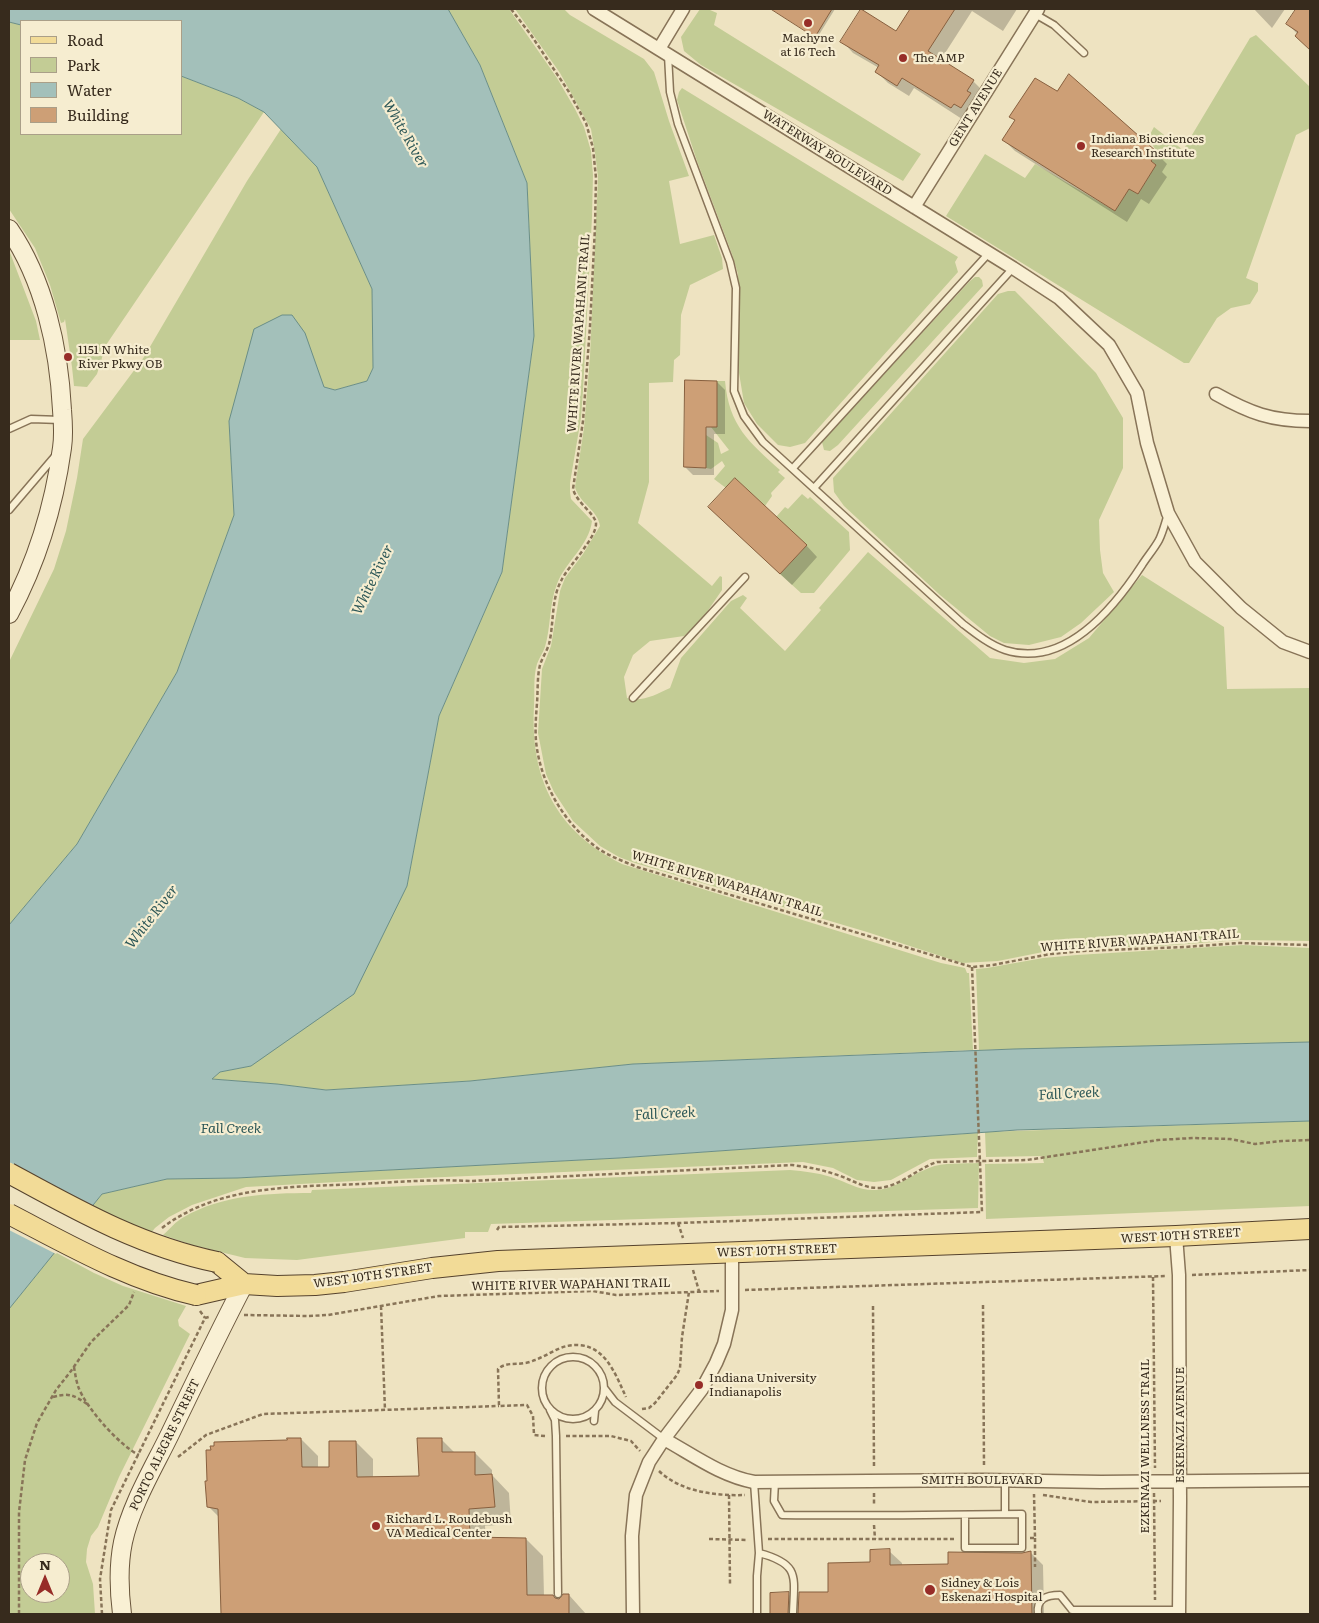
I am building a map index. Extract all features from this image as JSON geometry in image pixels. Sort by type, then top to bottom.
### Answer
[{"type":"main road","points":[[9,229],[29,265],[44,302],[57,362],[62,420],[62,446],[40,546],[23,587],[9,614]]},
{"type":"main road","points":[[9,1173],[133,1237],[182,1254],[217,1262],[244,1284]]},
{"type":"main road","name":"WEST 10TH STREET","points":[[9,1214],[123,1271],[156,1284],[196,1295],[244,1284],[277,1286],[315,1285],[432,1268],[498,1261],[1176,1236],[1310,1229]]},
{"type":"main road","name":"PORTO ALEGRE STREET","points":[[122,1614],[119,1576],[123,1543],[131,1516],[155,1463],[244,1284]]},
{"type":"street","name":"WATERWAY BOULEVARD","points":[[594,9],[1059,298],[1109,345],[1138,393],[1147,443],[1168,513],[1195,562],[1242,608],[1283,642],[1310,652]]},
{"type":"street","points":[[664,52],[683,9]]},
{"type":"street","name":"GENT AVENUE","points":[[914,207],[1036,11]]},
{"type":"street","points":[[1216,394],[1249,412],[1267,417],[1310,421]]},
{"type":"street","name":"ESKENAZI AVENUE","points":[[1176,1236],[1179,1275],[1179,1612]]},
{"type":"street","points":[[633,1614],[632,1536],[636,1495],[649,1462],[664,1438],[702,1388],[724,1344],[732,1310],[732,1253]]},
{"type":"street","name":"SMITH BOULEVARD","points":[[664,1438],[726,1474],[754,1482],[874,1480],[1155,1482],[1310,1480]]},
{"type":"lane","points":[[1036,11],[1084,53]]},
{"type":"lane","points":[[664,52],[670,92],[678,124],[730,262],[736,288],[734,390],[744,416],[763,442],[963,624],[987,642],[1006,650],[1026,654],[1056,649],[1081,634],[1108,612],[1128,588],[1158,540],[1168,513]]},
{"type":"lane","points":[[793,468],[989,253]]},
{"type":"lane","points":[[814,488],[1013,268]]},
{"type":"lane","points":[[9,429],[31,419],[62,420]]},
{"type":"lane","points":[[9,510],[32,485],[62,446]]},
{"type":"lane","points":[[632,698],[745,576]]},
{"type":"lane","points":[[558,1594],[555,1420],[542,1394],[544,1376],[550,1366],[558,1360],[574,1357],[590,1361],[600,1373],[605,1388],[615,1402],[664,1438]]},
{"type":"lane","points":[[550,1409],[567,1419],[577,1419],[586,1416],[600,1404],[605,1388]]},
{"type":"lane","points":[[594,1411],[594,1421]]},
{"type":"lane","points":[[1005,1514],[1006,1480]]},
{"type":"lane","points":[[775,1481],[774,1501],[782,1515],[1022,1514],[1022,1548],[965,1548],[965,1515]]},
{"type":"lane","points":[[754,1482],[759,1553],[757,1614]]},
{"type":"lane","points":[[759,1553],[775,1557],[789,1566],[794,1578],[793,1614]]},
{"type":"lane","points":[[1038,1614],[1040,1602],[1046,1596],[1051,1595],[1060,1595],[1070,1612],[1155,1610],[1179,1612]]},
{"type":"path","name":"WHITE RIVER WAPAHANI TRAIL","points":[[511,9],[558,74],[586,124],[593,148],[596,178],[593,267],[584,412],[573,489],[575,497],[596,522],[589,540],[561,581],[549,644],[540,665],[536,725],[536,741],[544,775],[552,794],[579,832],[597,848],[620,860],[662,875],[949,962],[972,967],[1050,954],[1083,951],[1238,943],[1310,945]]},
{"type":"path","points":[[497,1230],[499,1227],[678,1223],[982,1212],[972,967]]},
{"type":"path","points":[[160,1230],[176,1217],[219,1199],[268,1190],[792,1165],[837,1174],[866,1187],[888,1186],[924,1166],[937,1162],[1026,1160],[1158,1140],[1230,1139],[1255,1144],[1310,1140]]},
{"type":"path","points":[[1205,1274],[1310,1270]]},
{"type":"path","name":"EZKENAZI WELLNESS TRAIL","points":[[763,1290],[1153,1277],[1155,1610]]},
{"type":"path","points":[[19,1614],[19,1526],[24,1466],[36,1423],[91,1342],[129,1305],[136,1284]]},
{"type":"path","name":"WHITE RIVER WAPAHANI TRAIL","points":[[205,1318],[228,1315],[328,1315],[439,1296],[593,1291],[616,1295],[700,1291]]},
{"type":"path","points":[[983,1305],[984,1480]]},
{"type":"path","points":[[381,1306],[385,1410]]},
{"type":"path","points":[[873,1306],[875,1539]]},
{"type":"path","points":[[74,1367],[78,1387],[108,1430],[130,1450],[155,1463]]},
{"type":"path","points":[[52,1397],[74,1394],[90,1405]]},
{"type":"path","points":[[174,1463],[179,1455],[206,1435],[262,1414],[499,1406]]},
{"type":"path","points":[[1034,1494],[1035,1566]]},
{"type":"path","points":[[729,1495],[730,1584]]},
{"type":"path","points":[[709,1539],[965,1538]]},
{"type":"path","points":[[1022,1538],[1035,1538]]},
{"type":"green space","points":[[448,9],[509,9],[557,78],[575,109],[584,127],[591,151],[593,175],[592,217],[583,391],[570,492],[571,499],[592,521],[582,546],[565,568],[554,592],[547,639],[537,664],[535,680],[534,732],[537,757],[543,779],[552,800],[564,819],[580,836],[599,851],[622,864],[941,963],[965,968],[967,973],[969,973],[973,1050],[633,1064],[470,1081],[326,1090],[212,1079],[220,1072],[251,1066],[407,886],[439,716],[502,572],[534,336],[527,183],[480,65]]},
{"type":"green space","points":[[515,9],[564,9],[570,15],[644,59],[654,72],[689,176],[669,181],[680,244],[714,235],[722,258],[723,269],[690,285],[681,315],[680,355],[674,360],[673,382],[649,383],[649,482],[638,523],[712,586],[720,576],[722,577],[722,590],[698,625],[684,636],[650,641],[633,655],[624,677],[627,698],[644,698],[670,688],[681,658],[731,601],[743,595],[747,598],[740,608],[785,651],[821,610],[819,608],[868,552],[990,658],[1024,663],[1055,659],[1089,638],[1142,575],[1224,627],[1227,689],[1310,688],[1310,941],[1240,940],[1161,946],[1085,948],[1048,951],[998,961],[962,963],[867,932],[635,863],[619,857],[600,846],[573,821],[554,792],[546,774],[538,733],[542,669],[551,646],[560,591],[565,578],[583,554],[600,526],[596,515],[580,498],[575,487],[584,428],[590,356],[598,177],[591,129],[560,73]]},
{"type":"green space","points":[[700,9],[717,13],[714,25],[921,154],[903,181],[701,65],[684,51],[681,37]]},
{"type":"green space","points":[[9,22],[20,25],[20,135],[182,135],[182,76],[238,98],[264,112],[106,345],[97,374],[87,387],[74,386],[65,319],[61,323],[50,285],[35,248],[9,209]]},
{"type":"green space","points":[[1256,35],[1310,87],[1310,128],[1296,135],[1246,278],[1258,283],[1258,291],[1250,304],[1231,308],[1217,318],[1189,363],[1184,363],[946,216],[985,154],[1025,178],[1035,164],[1115,211],[1129,189],[1138,194],[1156,165],[1151,161],[1157,152],[1148,138],[1154,127],[1183,150],[1250,38]]},
{"type":"green space","points":[[682,88],[958,257],[955,262],[958,272],[805,443],[790,447],[778,445],[757,424],[744,403],[739,373],[738,274],[677,100]]},
{"type":"green space","points":[[281,129],[317,167],[372,289],[373,368],[367,381],[335,390],[323,387],[316,368],[229,421],[234,515],[177,672],[77,844],[9,925],[9,662],[54,569],[66,531],[83,439],[144,357],[247,181]]},
{"type":"green space","points":[[9,250],[36,321],[40,340],[9,340]]},
{"type":"green space","points":[[975,277],[979,277],[982,280],[983,286],[838,445],[830,451],[824,450],[822,442]]},
{"type":"green space","points":[[1015,291],[1096,373],[1123,418],[1123,468],[1099,520],[1103,573],[1114,592],[1081,623],[1061,637],[1029,645],[1004,643],[990,636],[940,595],[844,506],[834,492],[833,478],[998,294]]},
{"type":"green space","points":[[717,381],[725,381],[731,410],[742,432],[780,470],[778,472],[785,478],[771,493],[772,496],[765,506],[735,478],[726,488],[714,479],[725,466],[722,461],[711,469],[706,468],[706,435],[718,443],[721,454],[729,450],[711,427],[717,426]]},
{"type":"green space","points":[[802,494],[808,499],[810,497],[849,532],[850,550],[814,593],[801,593],[780,574],[807,545],[776,517],[785,507],[788,509]]},
{"type":"green space","points":[[1243,945],[1310,948],[1310,1042],[979,1050],[976,969],[1043,958]]},
{"type":"green space","points":[[1310,1121],[1310,1206],[986,1219],[985,1164],[1044,1163],[1042,1156],[986,1157],[985,1132]]},
{"type":"green space","points":[[978,1133],[977,1157],[930,1159],[891,1180],[874,1182],[857,1180],[833,1168],[803,1162],[246,1187],[192,1205],[169,1217],[151,1233],[130,1226],[92,1206],[102,1194],[167,1179],[237,1178],[619,1158]]},
{"type":"green space","points":[[979,1163],[978,1208],[491,1224],[488,1232],[465,1232],[465,1238],[297,1260],[245,1258],[192,1245],[163,1235],[181,1219],[214,1204],[262,1195],[311,1193],[312,1190],[790,1170],[821,1174],[859,1188],[876,1190],[890,1187],[935,1166]]},
{"type":"green space","points":[[55,1252],[123,1286],[186,1306],[178,1320],[179,1326],[190,1334],[119,1477],[98,1527],[91,1536],[86,1562],[93,1584],[95,1614],[9,1614],[9,1309]]},
{"type":"water","points":[[9,9],[448,9],[480,65],[527,183],[534,336],[502,572],[439,716],[407,886],[354,994],[251,1066],[220,1072],[212,1079],[326,1090],[470,1081],[633,1064],[1014,1049],[1310,1042],[1310,1121],[1017,1130],[619,1158],[237,1178],[167,1179],[102,1194],[9,1309],[9,925],[77,844],[177,672],[234,515],[229,421],[254,329],[282,315],[292,315],[305,333],[324,387],[335,390],[367,381],[373,368],[372,289],[317,167],[264,112],[238,98],[182,76],[182,20],[20,20],[20,25],[9,22]]},
{"type":"pier","points":[[9,1162],[95,1207],[56,1254],[9,1230]]},
{"type":"building","name":"Machyne at 16 Tech","points":[[771,9],[832,9],[815,37]]},
{"type":"building","name":"The AMP","points":[[861,9],[896,31],[910,9],[955,9],[928,51],[974,80],[967,91],[971,93],[961,108],[954,104],[951,108],[902,78],[897,86],[875,72],[879,65],[840,42]]},
{"type":"building","points":[[1296,9],[1310,9],[1310,50],[1295,36],[1298,32],[1286,24]]},
{"type":"building","name":"Indiana Biosciences Research Institute","points":[[1069,74],[1157,152],[1151,161],[1156,165],[1138,194],[1129,189],[1115,211],[1002,140],[1015,120],[1009,117],[1035,78],[1057,91]]},
{"type":"building","points":[[685,380],[717,381],[717,427],[706,427],[706,468],[684,467]]},
{"type":"building","points":[[735,478],[807,545],[780,574],[708,507]]},
{"type":"building","name":"Richard L. Roudebush VA Medical Center","points":[[287,1438],[301,1438],[302,1467],[329,1467],[329,1441],[356,1441],[357,1477],[419,1476],[417,1438],[442,1438],[442,1452],[475,1452],[475,1475],[492,1474],[495,1507],[469,1509],[470,1537],[526,1538],[527,1595],[553,1595],[559,1599],[563,1594],[569,1594],[569,1614],[221,1614],[218,1509],[207,1507],[205,1481],[207,1481],[206,1450],[211,1450],[210,1446],[214,1446],[214,1442],[287,1440]]},
{"type":"building","name":"Sidney & Lois Eskenazi Hospital","points":[[890,1549],[890,1565],[948,1564],[948,1552],[1022,1553],[1031,1551],[1032,1614],[798,1614],[799,1592],[828,1592],[828,1563],[870,1562],[870,1550]]},
{"type":"building","points":[[789,1592],[788,1614],[770,1614],[770,1593]]},
{"type":"place","name":"Machyne at 16 Tech","points":[[808,23]]},
{"type":"place","name":"The AMP","points":[[903,58]]},
{"type":"place","name":"Indiana Biosciences Research Institute","points":[[1081,146]]},
{"type":"place","name":"1151 N White River Pkwy OB","points":[[68,357]]},
{"type":"place","name":"Indiana University Indianapolis","points":[[699,1385]]},
{"type":"place","name":"Richard L. Roudebush VA Medical Center","points":[[376,1526]]},
{"type":"place","name":"Sidney & Lois Eskenazi Hospital","points":[[930,1590]]},
{"type":"water label","name":"White River","points":[[405,134]]},
{"type":"water label","name":"White River","points":[[373,580]]},
{"type":"water label","name":"White River","points":[[152,917]]},
{"type":"water label","name":"Fall Creek","points":[[1069,1094]]},
{"type":"water label","name":"Fall Creek","points":[[665,1114]]},
{"type":"water label","name":"Fall Creek","points":[[231,1129]]}]
